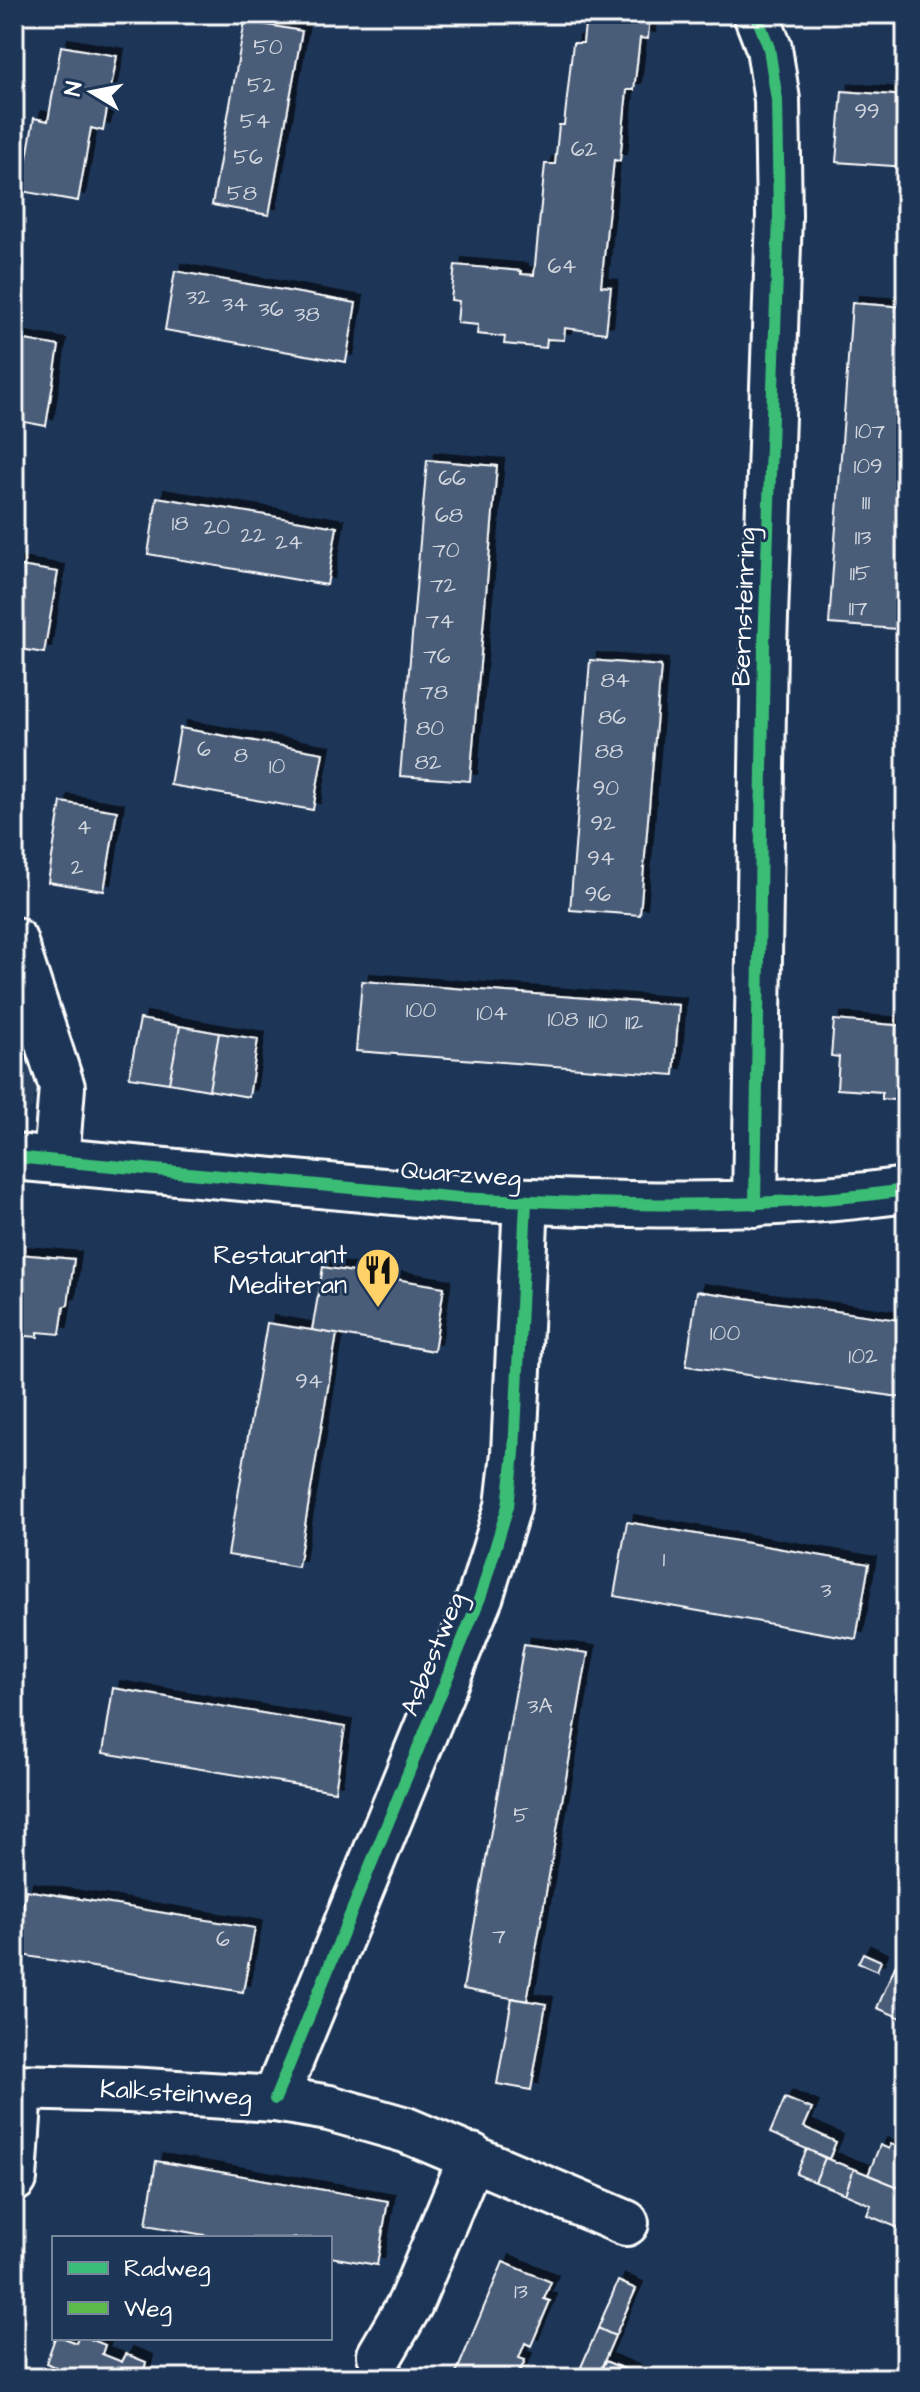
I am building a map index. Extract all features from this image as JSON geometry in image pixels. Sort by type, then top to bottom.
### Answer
[{"type":"street","name":"Bernsteinring","points":[[755,1204],[764,646],[779,216],[777,100],[769,48],[756,14]]},
{"type":"street","points":[[14,940],[62,1087],[35,1159]]},
{"type":"street","name":"Quarzweg","points":[[35,1159],[460,1198],[526,1201],[755,1204],[906,1190]]},
{"type":"street","name":"Asbestweg","points":[[275,2099],[481,1595],[496,1550],[508,1506],[514,1453],[526,1201]]},
{"type":"street","points":[[14,2179],[17,2087]]},
{"type":"street","name":"Kalksteinweg","points":[[17,2087],[275,2099],[329,2108],[406,2130],[626,2223]]},
{"type":"street","points":[[380,2355],[410,2304],[472,2156]]},
{"type":"shaded area","points":[[14,1008],[34,1065],[36,1087],[33,1106],[21,1119],[14,1121]]},
{"type":"building","points":[[650,14],[648,39],[640,38],[634,90],[627,90],[620,161],[614,160],[601,286],[611,287],[606,333],[565,328],[564,340],[547,339],[546,348],[504,344],[505,337],[477,334],[478,325],[457,323],[459,301],[451,300],[455,265],[534,275],[545,164],[555,164],[559,125],[564,125],[573,43],[583,43],[586,15]]},
{"type":"building","points":[[245,21],[302,31],[269,215],[212,205]]},
{"type":"building","points":[[61,46],[117,56],[103,131],[91,128],[78,201],[21,191],[34,118],[48,121]]},
{"type":"building","points":[[842,91],[906,96],[906,167],[836,162]]},
{"type":"building","points":[[175,271],[356,303],[346,362],[165,330]]},
{"type":"building","points":[[852,303],[906,307],[906,507],[897,629],[829,624]]},
{"type":"building","points":[[14,338],[59,346],[46,426],[14,420]]},
{"type":"building","points":[[427,460],[497,466],[470,781],[400,776]]},
{"type":"building","points":[[157,497],[337,527],[327,585],[148,554]]},
{"type":"building","points":[[14,565],[58,572],[44,653],[14,648]]},
{"type":"building","points":[[590,660],[661,666],[640,915],[570,910]]},
{"type":"building","points":[[180,728],[323,753],[313,810],[170,785]]},
{"type":"building","points":[[61,802],[117,811],[104,891],[48,882]]},
{"type":"building","points":[[362,981],[679,1005],[674,1075],[356,1051]]},
{"type":"building","points":[[140,1019],[180,1026],[169,1083],[129,1077]]},
{"type":"building","points":[[834,1020],[906,1026],[906,1101],[882,1099],[882,1092],[837,1089],[839,1057],[831,1056]]},
{"type":"building","points":[[180,1026],[219,1033],[209,1090],[169,1083]]},
{"type":"building","points":[[219,1033],[258,1039],[249,1097],[209,1090]]},
{"type":"building","points":[[19,1254],[74,1259],[68,1305],[64,1306],[60,1334],[38,1332],[38,1337],[14,1335],[14,1258],[18,1258]]},
{"type":"building","name":"Restaurant Mediteran","points":[[323,1267],[444,1287],[434,1351],[312,1330]]},
{"type":"building","points":[[697,1291],[906,1321],[906,1398],[686,1366]]},
{"type":"building","points":[[267,1323],[337,1334],[298,1567],[228,1555]]},
{"type":"building","points":[[627,1522],[869,1564],[856,1639],[614,1596]]},
{"type":"building","points":[[524,1644],[588,1653],[527,2001],[463,1989]]},
{"type":"building","points":[[113,1688],[345,1727],[335,1791],[103,1753]]},
{"type":"building","points":[[26,1890],[255,1928],[243,1992],[15,1954]]},
{"type":"building","points":[[906,1941],[906,2020],[877,2008]]},
{"type":"building","points":[[863,1953],[881,1961],[877,1971],[858,1963]]},
{"type":"building","points":[[512,1998],[546,2004],[531,2090],[497,2084]]},
{"type":"building","points":[[785,2098],[812,2109],[804,2127],[836,2142],[829,2159],[770,2133]]},
{"type":"building","points":[[891,2144],[906,2150],[906,2190],[868,2175],[880,2145],[889,2149]]},
{"type":"building","points":[[807,2149],[825,2158],[815,2182],[796,2174]]},
{"type":"building","points":[[825,2158],[854,2169],[845,2194],[815,2182]]},
{"type":"building","points":[[156,2161],[388,2201],[377,2265],[332,2257],[332,2236],[210,2236],[146,2225]]},
{"type":"building","points":[[854,2169],[906,2190],[906,2231],[867,2215],[871,2205],[845,2194]]},
{"type":"building","points":[[503,2262],[551,2282],[544,2299],[550,2301],[531,2346],[525,2343],[519,2358],[525,2360],[517,2378],[454,2378]]},
{"type":"building","points":[[618,2281],[636,2289],[615,2336],[598,2328]]},
{"type":"building","points":[[598,2328],[615,2336],[597,2378],[586,2378],[578,2374]]},
{"type":"building","points":[[54,2340],[76,2343],[77,2340],[93,2340],[105,2345],[102,2354],[122,2362],[126,2354],[146,2362],[141,2378],[60,2378],[63,2371],[46,2363]]},
{"type":"building","points":[[605,2361],[646,2378],[597,2378]]},
{"type":"marked path","points":[[14,2179],[20,2087]]},
{"type":"cycle path","points":[[755,1204],[764,646],[779,216],[777,100],[769,48],[756,14]]},
{"type":"cycle path","points":[[14,1157],[460,1198],[571,1203],[739,1204],[906,1190]]},
{"type":"cycle path","points":[[275,2099],[481,1595],[508,1506],[514,1453],[526,1201]]},
{"type":"place","name":"Restaurant Mediteran","points":[[378,1309]]}]
